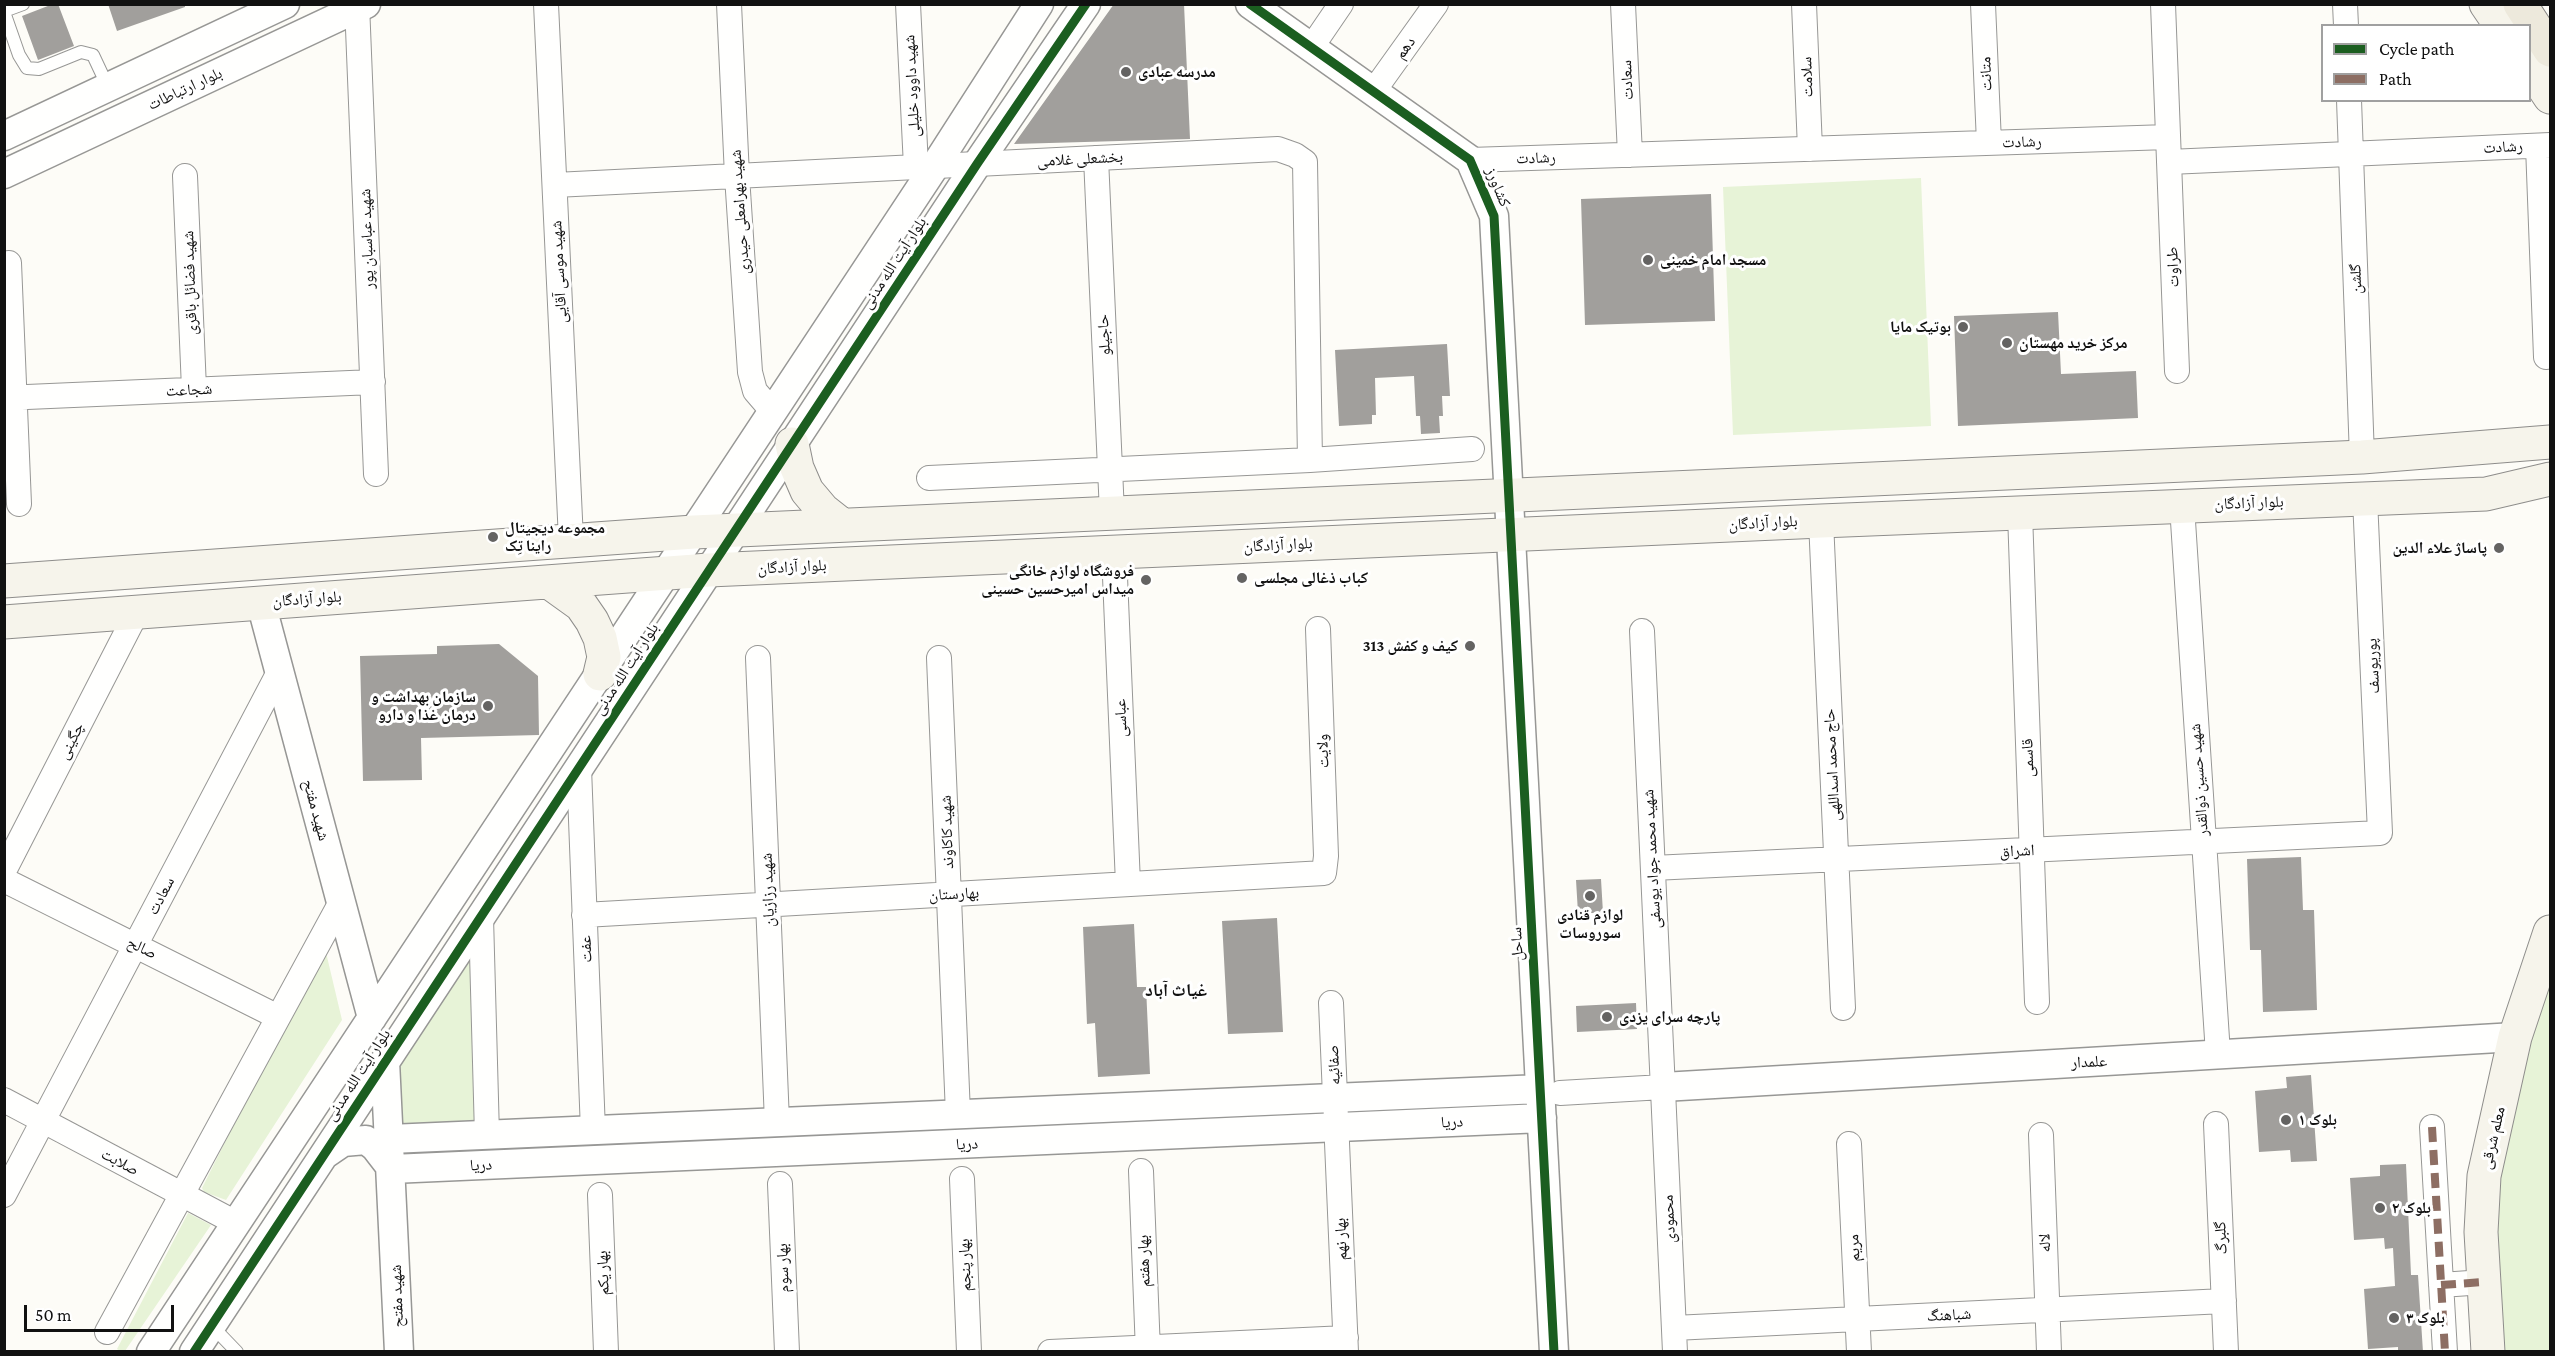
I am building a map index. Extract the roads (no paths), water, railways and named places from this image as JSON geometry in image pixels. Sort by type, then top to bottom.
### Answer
[{"type":"main road","points":[[2487,4],[2500,24]]},
{"type":"main road","points":[[2520,4],[2550,50]]},
{"type":"main road","points":[[2531,70],[2550,97]]},
{"type":"main road","points":[[4,581],[694,532],[2362,457],[2550,442]]},
{"type":"main road","points":[[792,444],[797,468],[807,491],[823,510],[842,525]]},
{"type":"main road","name":"بلوار آزادگان","points":[[4,622],[709,570],[2486,494],[2550,479]]},
{"type":"main road","points":[[2486,494],[2550,501]]},
{"type":"main road","points":[[549,582],[581,605],[592,621],[600,638],[603,657],[600,674]]},
{"type":"main road","name":"معلم شرقی","points":[[2488,1352],[2481,1232],[2484,1176],[2516,1037],[2550,932]]},
{"type":"street","name":"شهید موسی آقایی","points":[[546,4],[571,540]]},
{"type":"street","name":"شهید بهرامعلی حیدری","points":[[729,4],[737,176],[752,385],[773,412]]},
{"type":"street","name":"شهید داوود خلیلی","points":[[908,4],[926,167]]},
{"type":"street","name":"بلوار آیت الله مدنی","points":[[151,1352],[773,412],[926,167],[1039,4]]},
{"type":"street","name":"بلوار آیت الله مدنی","points":[[194,1352],[977,164],[1086,4]]},
{"type":"street","name":"کشاورز","points":[[1250,4],[1470,160],[1494,216],[1510,535]]},
{"type":"street","points":[[1311,48],[1341,4]]},
{"type":"street","name":"دهم","points":[[1373,92],[1436,4]]},
{"type":"street","name":"سعادت","points":[[1623,4],[1630,155]]},
{"type":"street","name":"سلامت","points":[[1804,4],[1810,149]]},
{"type":"street","name":"متانت","points":[[1983,4],[1989,143]]},
{"type":"street","points":[[2163,4],[2169,162]]},
{"type":"street","points":[[2345,4],[2346,24]]},
{"type":"street","name":"بلوار ارتباطات","points":[[4,136],[276,6]]},
{"type":"street","name":"بلوار ارتباطات","points":[[4,174],[360,6]]},
{"type":"street","name":"شهید عباسبان پور","points":[[360,6],[376,474]]},
{"type":"street","name":"گلشن","points":[[2349,102],[2362,457]]},
{"type":"street","name":"رشادت","points":[[1470,160],[2168,137]]},
{"type":"street","points":[[2544,146],[2546,357]]},
{"type":"street","name":"رشادت","points":[[2169,162],[2544,146]]},
{"type":"street","name":"بخشعلی غلامی","points":[[555,185],[1278,149],[1295,155],[1305,162],[1310,460]]},
{"type":"street","name":"حاجیلو","points":[[1096,158],[1112,513]]},
{"type":"street","name":"طراوت","points":[[2169,162],[2177,371]]},
{"type":"street","name":"شهید فضائل باقری","points":[[185,176],[194,389]]},
{"type":"street","points":[[9,263],[9,398],[19,504]]},
{"type":"street","name":"شجاعت","points":[[9,398],[373,382]]},
{"type":"street","points":[[929,478],[1310,460],[1472,448]]},
{"type":"street","name":"پوریوسف","points":[[2365,499],[2380,833]]},
{"type":"street","name":"شهید حسین ذوالقدر","points":[[2182,506],[2218,1054]]},
{"type":"street","name":"قاسمی","points":[[2020,513],[2037,1002]]},
{"type":"street","name":"حاج محمد اسداللهی","points":[[1821,521],[1843,1008]]},
{"type":"street","name":"ساحل","points":[[1510,535],[1550,1091],[1542,1118],[1554,1352]]},
{"type":"street","name":"عباسی","points":[[1114,553],[1128,884]]},
{"type":"street","name":"شهید مفتح","points":[[261,603],[372,1017]]},
{"type":"street","name":"چگینی","points":[[4,871],[137,612]]},
{"type":"street","name":"ولایت","points":[[1318,629],[1326,856],[1324,873]]},
{"type":"street","name":"شهید محمد جواد یوسفی","points":[[1642,631],[1663,1087]]},
{"type":"street","name":"شهید رزازیان","points":[[758,658],[777,1122]]},
{"type":"street","name":"شهید کاکاوند","points":[[939,658],[958,1114]]},
{"type":"street","name":"سعادت","points":[[4,1195],[279,672]]},
{"type":"street","name":"عفت","points":[[579,768],[593,1131]]},
{"type":"street","name":"اشراق","points":[[1653,868],[2380,833]]},
{"type":"street","name":"بهارستان","points":[[584,915],[1324,873]]},
{"type":"street","name":"صالح","points":[[4,880],[278,1017]]},
{"type":"street","points":[[107,1332],[341,902]]},
{"type":"street","points":[[480,917],[487,1135]]},
{"type":"street","name":"صفائیه","points":[[1331,1003],[1337,1128]]},
{"type":"street","name":"علمدار","points":[[1663,1087],[2516,1037]]},
{"type":"street","name":"شهید مفتح","points":[[385,1061],[399,1352]]},
{"type":"street","points":[[1550,1091],[1663,1087]]},
{"type":"street","name":"محمودی","points":[[1663,1087],[1675,1352]]},
{"type":"street","name":"دریا","points":[[390,1140],[1335,1097],[1550,1091]]},
{"type":"street","name":"صلابت","points":[[4,1100],[236,1223]]},
{"type":"street","points":[[1138,1106],[1139,1136]]},
{"type":"street","name":"دریا","points":[[392,1170],[1542,1118]]},
{"type":"street","points":[[777,1122],[778,1152]]},
{"type":"street","name":"گلبرگ","points":[[2216,1124],[2226,1352]]},
{"type":"street","points":[[2432,1127],[2445,1352]]},
{"type":"street","name":"بهار نهم","points":[[1337,1128],[1346,1345]]},
{"type":"street","name":"لاله","points":[[2041,1135],[2049,1352]]},
{"type":"street","points":[[283,1153],[318,1163],[343,1142],[366,1140],[375,1147],[392,1170]]},
{"type":"street","name":"مریم","points":[[1849,1144],[1859,1352]]},
{"type":"street","name":"بهار هفتم","points":[[1141,1172],[1148,1349]]},
{"type":"street","name":"بهار پنجم","points":[[962,1179],[969,1352]]},
{"type":"street","name":"بهار سوم","points":[[780,1184],[787,1352]]},
{"type":"street","name":"بهار یکم","points":[[600,1195],[606,1352]]},
{"type":"street","points":[[2441,1285],[2484,1282]]},
{"type":"street","name":"شباهنگ","points":[[1674,1328],[2224,1301]]},
{"type":"street","points":[[1050,1352],[1346,1345]]},
{"type":"lane","points":[[23,4],[4,12],[27,68],[39,69],[81,52],[93,55],[108,87]]},
{"type":"lane","points":[[211,1325],[237,1352]]},
{"type":"place","name":"مدرسه عبادی","points":[[1126,72]]},
{"type":"place","name":"مسجد امام خمینی","points":[[1648,260]]},
{"type":"place","name":"بوتیک مایا","points":[[1963,327]]},
{"type":"place","name":"مرکز خرید مهستان","points":[[2007,343]]},
{"type":"place","name":"مجموعه دیجیتال راینا تِک","points":[[493,537]]},
{"type":"place","name":"پاساژ علاء الدین","points":[[2499,548]]},
{"type":"place","name":"کباب ذغالی مجلسی","points":[[1242,578]]},
{"type":"place","name":"فروشگاه لوازم خانگی میداس امیرحسین حسینی","points":[[1146,580]]},
{"type":"place","name":"کیف و کفش 313","points":[[1470,646]]},
{"type":"place","name":"سازمان بهداشت و درمان غذا و دارو","points":[[488,706]]},
{"type":"place","name":"لوازم قنادی سوروسات","points":[[1590,896]]},
{"type":"place","name":"پارچه سرای یزدی","points":[[1607,1017]]},
{"type":"place","name":"بلوک ۱","points":[[2286,1120]]},
{"type":"place","name":"بلوک ۲","points":[[2380,1208]]},
{"type":"place","name":"بلوک ۳","points":[[2394,1318]]},
{"type":"district","name":"غیاث آباد","points":[[1176,990]]}]
